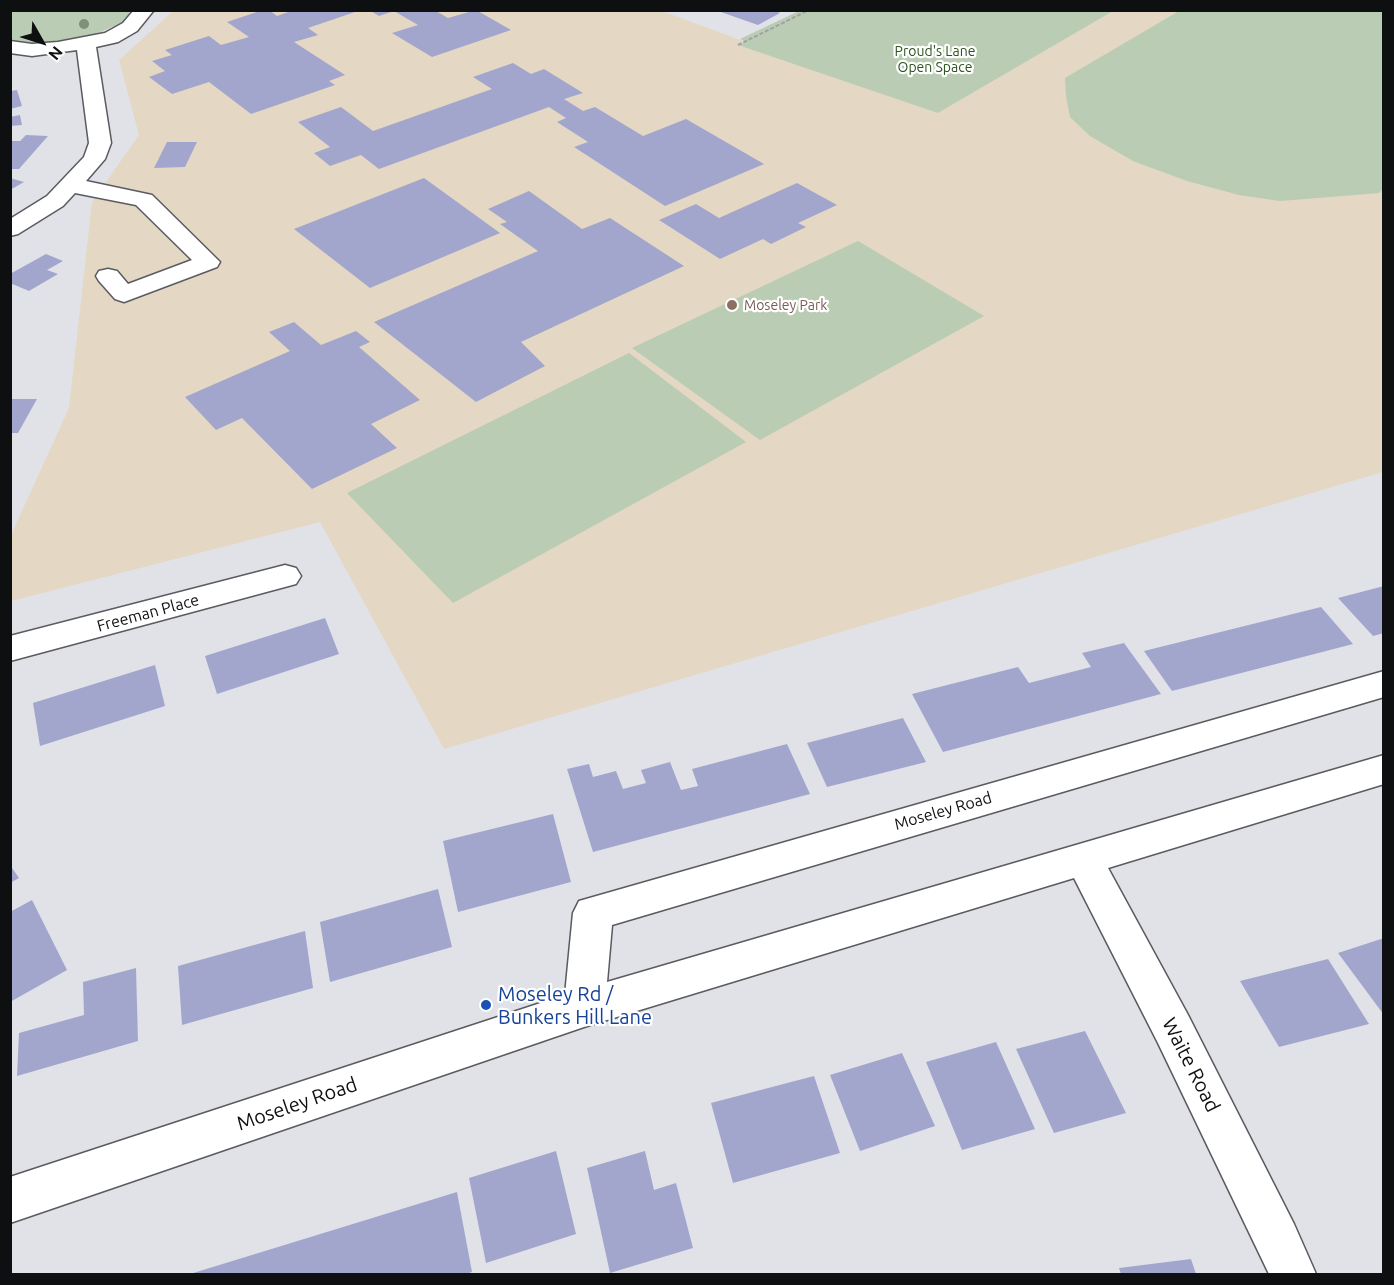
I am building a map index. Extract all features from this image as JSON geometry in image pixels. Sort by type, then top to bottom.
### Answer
[{"type":"street","points":[[10,47],[32,50],[86,44],[111,38],[130,27],[145,10]]},
{"type":"street","points":[[10,229],[55,201],[94,159],[100,143],[86,44]]},
{"type":"street","points":[[70,186],[108,191],[144,200],[208,262],[124,294],[108,276]]},
{"type":"street","name":"Freeman Place","points":[[10,649],[285,576]]},
{"type":"street","name":"Moseley Road","points":[[584,1008],[593,913],[1383,684]]},
{"type":"street","name":"Moseley Road","points":[[10,1200],[584,1008],[1383,769]]},
{"type":"street","name":"Waite Road","points":[[1083,858],[1173,1029],[1278,1240],[1293,1275]]},
{"type":"path","points":[[738,45],[809,10]]},
{"type":"shaded area","name":"Moseley Park","points":[[173,11],[662,11],[938,113],[1113,11],[1383,11],[1383,472],[444,749],[320,522],[11,601],[11,535],[69,408],[92,202],[139,135],[119,60]]},
{"type":"green space","name":"Proud's Lane Open Space","points":[[801,10],[1113,11],[938,113],[738,45],[746,42],[740,39]]},
{"type":"green space","points":[[10,11],[131,11],[123,22],[89,37],[68,42],[41,44],[18,43],[11,39]]},
{"type":"green space","points":[[1179,11],[1383,11],[1383,189],[1379,193],[1280,201],[1239,195],[1187,181],[1133,161],[1090,136],[1070,117],[1065,78]]},
{"type":"green space","points":[[858,241],[984,316],[760,440],[632,348]]},
{"type":"green space","points":[[629,353],[746,442],[453,603],[347,493]]},
{"type":"building","points":[[269,10],[277,16],[294,10],[309,12],[361,10],[308,28],[318,35],[294,42],[345,75],[329,81],[335,85],[251,114],[209,82],[172,94],[149,77],[165,71],[152,61],[172,55],[165,50],[209,36],[221,45],[249,37],[227,22]]},
{"type":"building","points":[[369,10],[434,10],[448,18],[476,10],[511,30],[432,57],[392,33],[418,25],[394,11],[379,16]]},
{"type":"building","points":[[773,10],[780,13],[758,25],[718,11]]},
{"type":"building","points":[[513,63],[531,74],[544,69],[583,93],[564,99],[583,111],[595,107],[643,136],[686,119],[764,164],[665,206],[574,147],[588,142],[557,122],[566,118],[549,107],[379,169],[361,155],[330,166],[314,153],[330,147],[298,122],[341,107],[373,131],[492,89],[473,77]]},
{"type":"building","points":[[17,90],[22,106],[10,109],[10,91]]},
{"type":"building","points":[[20,115],[22,125],[10,126],[10,117]]},
{"type":"building","points":[[26,135],[48,136],[19,169],[10,169],[10,141],[20,141]]},
{"type":"building","points":[[167,142],[197,142],[185,167],[154,168]]},
{"type":"building","points":[[10,178],[24,182],[10,190]]},
{"type":"building","points":[[424,178],[500,233],[370,288],[294,229]]},
{"type":"building","points":[[797,183],[837,205],[798,223],[806,227],[771,244],[763,239],[720,259],[659,220],[696,204],[719,218]]},
{"type":"building","points":[[529,191],[582,229],[610,218],[684,266],[521,342],[545,366],[476,402],[374,322],[538,251],[500,224],[507,222],[488,209]]},
{"type":"building","points":[[46,254],[63,261],[47,270],[58,274],[29,291],[10,283],[10,274]]},
{"type":"building","points":[[294,322],[321,345],[356,331],[370,342],[359,347],[420,400],[371,424],[397,448],[312,489],[242,418],[216,430],[185,397],[290,351],[269,332]]},
{"type":"building","points":[[10,399],[37,399],[18,433],[10,433]]},
{"type":"building","points":[[1384,586],[1384,633],[1373,636],[1338,598]]},
{"type":"building","points":[[1321,607],[1353,644],[1172,691],[1144,651]]},
{"type":"building","points":[[325,618],[339,654],[217,694],[205,656]]},
{"type":"building","points":[[1124,643],[1161,694],[943,752],[912,694],[1018,667],[1029,683],[1091,667],[1082,653]]},
{"type":"building","points":[[155,665],[165,706],[40,746],[33,703]]},
{"type":"building","points":[[903,718],[926,762],[827,787],[807,743]]},
{"type":"building","points":[[787,744],[810,794],[593,852],[567,769],[589,764],[593,777],[616,771],[623,789],[646,783],[641,770],[670,762],[681,790],[698,786],[692,769]]},
{"type":"building","points":[[553,814],[571,882],[458,912],[443,841]]},
{"type":"building","points":[[10,865],[19,878],[10,883]]},
{"type":"building","points":[[438,889],[452,947],[330,982],[320,922]]},
{"type":"building","points":[[32,900],[67,970],[10,1002],[10,912]]},
{"type":"building","points":[[305,931],[313,988],[182,1025],[178,966]]},
{"type":"building","points":[[1384,938],[1384,1015],[1338,953]]},
{"type":"building","points":[[1328,959],[1369,1024],[1279,1047],[1240,981]]},
{"type":"building","points":[[136,968],[138,1041],[17,1076],[19,1033],[84,1015],[83,982]]},
{"type":"building","points":[[1085,1031],[1126,1113],[1054,1133],[1016,1049]]},
{"type":"building","points":[[996,1042],[1035,1129],[962,1150],[926,1062]]},
{"type":"building","points":[[902,1053],[935,1126],[860,1151],[830,1075]]},
{"type":"building","points":[[814,1076],[840,1153],[733,1183],[711,1103]]},
{"type":"building","points":[[556,1151],[576,1234],[486,1263],[469,1178]]},
{"type":"building","points":[[645,1151],[654,1190],[676,1183],[693,1248],[610,1273],[587,1168]]},
{"type":"building","points":[[457,1192],[472,1272],[466,1274],[190,1274]]},
{"type":"building","points":[[1191,1259],[1196,1274],[1121,1274],[1119,1268]]},
{"type":"place","name":"Moseley Park","points":[[732,305]]},
{"type":"place","name":"Moseley Rd / Bunkers Hill Lane","points":[[486,1005]]}]
